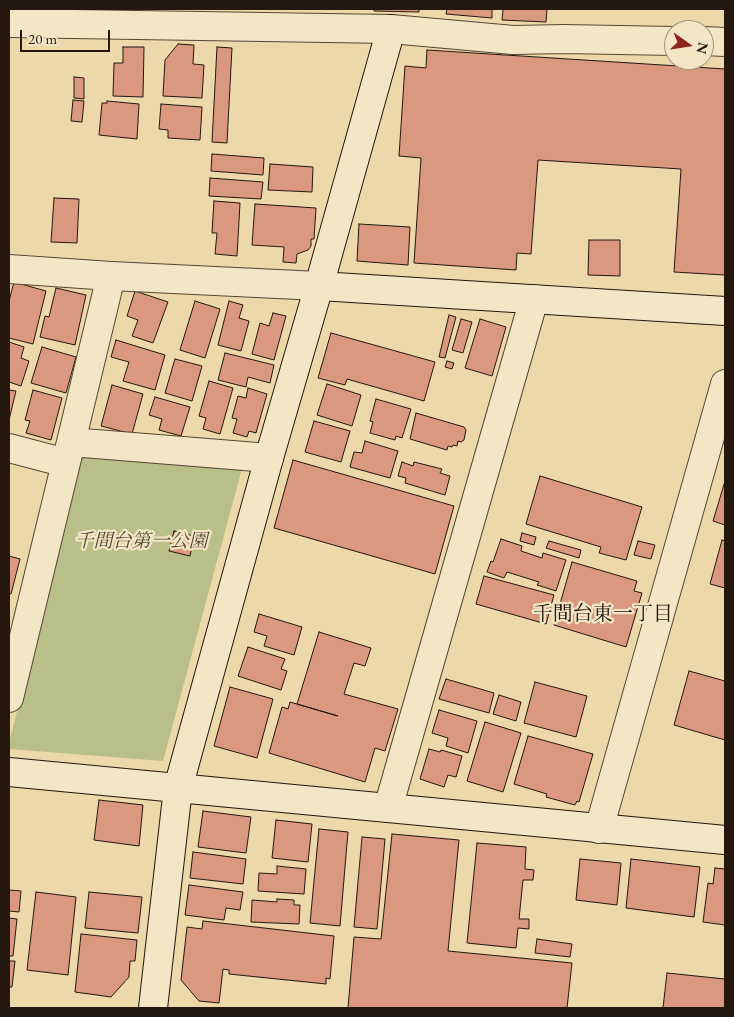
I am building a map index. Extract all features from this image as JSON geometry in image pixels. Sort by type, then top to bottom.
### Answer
[{"type":"street","points":[[9,23],[391,29],[513,40],[564,38],[664,41]]},
{"type":"street","points":[[153,1008],[178,788],[269,458],[391,29]]},
{"type":"street","points":[[9,269],[725,311]]},
{"type":"street","points":[[9,698],[111,276]]},
{"type":"street","points":[[388,808],[534,299]]},
{"type":"street","points":[[599,829],[725,384]]},
{"type":"street","points":[[9,448],[68,453],[269,458]]},
{"type":"street","points":[[9,772],[725,840]]},
{"type":"green space","name":"千間台第一公園","points":[[81,457],[243,465],[163,761],[9,749]]},
{"type":"building","points":[[374,9],[419,9],[419,12],[374,11]]},
{"type":"building","points":[[447,9],[492,9],[492,18],[446,14]]},
{"type":"building","points":[[503,9],[547,9],[546,22],[502,20]]},
{"type":"building","points":[[178,44],[194,45],[193,64],[204,65],[202,98],[163,96],[165,60]]},
{"type":"building","points":[[123,47],[144,47],[143,97],[113,96],[114,63],[123,63]]},
{"type":"building","points":[[217,47],[232,48],[227,143],[212,142]]},
{"type":"building","points":[[427,50],[664,65],[664,70],[725,69],[725,275],[674,272],[681,169],[538,160],[531,254],[517,253],[516,270],[414,263],[421,158],[399,156],[405,66],[426,68]]},
{"type":"building","points":[[74,77],[84,78],[84,99],[74,98]]},
{"type":"building","points":[[73,100],[84,101],[82,122],[71,121]]},
{"type":"building","points":[[107,101],[139,104],[137,139],[99,135],[102,103],[107,103]]},
{"type":"building","points":[[161,104],[202,107],[200,140],[168,138],[168,130],[159,129]]},
{"type":"building","points":[[212,154],[264,158],[263,175],[211,171]]},
{"type":"building","points":[[270,164],[313,167],[312,192],[268,190]]},
{"type":"building","points":[[210,178],[263,182],[261,199],[209,196]]},
{"type":"building","points":[[54,198],[79,199],[77,243],[51,242]]},
{"type":"building","points":[[214,201],[240,203],[237,256],[215,254],[217,233],[212,233]]},
{"type":"building","points":[[255,204],[316,208],[314,239],[311,239],[311,246],[308,250],[297,254],[296,263],[283,262],[284,247],[252,245]]},
{"type":"building","points":[[359,224],[410,227],[408,265],[357,261]]},
{"type":"building","points":[[589,240],[620,240],[620,276],[588,275]]},
{"type":"building","points":[[14,282],[46,291],[33,344],[9,338],[9,301]]},
{"type":"building","points":[[56,288],[86,295],[75,345],[40,337],[45,316],[49,317]]},
{"type":"building","points":[[135,291],[168,302],[153,343],[132,336],[138,320],[127,316]]},
{"type":"building","points":[[195,301],[220,309],[205,358],[180,350]]},
{"type":"building","points":[[229,301],[243,305],[239,318],[249,321],[241,351],[218,345]]},
{"type":"building","points":[[273,313],[286,316],[274,360],[252,354],[260,323],[269,326]]},
{"type":"building","points":[[449,315],[456,317],[445,358],[439,357]]},
{"type":"building","points":[[461,319],[472,322],[463,353],[452,350]]},
{"type":"building","points":[[480,319],[506,327],[492,376],[465,368]]},
{"type":"building","points":[[331,333],[435,362],[424,401],[347,379],[345,385],[318,378]]},
{"type":"building","points":[[116,340],[165,355],[155,390],[123,381],[129,362],[111,357]]},
{"type":"building","points":[[9,342],[24,347],[21,358],[29,361],[21,386],[9,382]]},
{"type":"building","points":[[42,347],[76,357],[66,393],[31,383]]},
{"type":"building","points":[[225,353],[274,365],[270,383],[248,377],[246,387],[218,380]]},
{"type":"building","points":[[175,359],[202,366],[192,401],[165,393]]},
{"type":"building","points":[[447,361],[454,363],[452,369],[445,367]]},
{"type":"building","points":[[209,381],[233,388],[220,434],[203,429],[206,418],[199,416]]},
{"type":"building","points":[[327,384],[361,395],[352,426],[317,415]]},
{"type":"building","points":[[112,385],[143,394],[132,434],[101,426]]},
{"type":"building","points":[[248,388],[267,394],[256,433],[249,431],[247,437],[233,433],[237,419],[232,418],[238,396],[246,398]]},
{"type":"building","points":[[9,390],[16,391],[9,420]]},
{"type":"building","points":[[33,390],[62,398],[51,440],[26,433],[30,421],[25,420]]},
{"type":"building","points":[[155,397],[190,407],[181,436],[159,430],[162,419],[149,415]]},
{"type":"building","points":[[376,399],[411,409],[402,438],[396,436],[395,440],[370,433],[373,422],[370,421]]},
{"type":"building","points":[[416,413],[464,427],[466,430],[464,440],[458,441],[457,446],[448,446],[447,450],[410,439]]},
{"type":"building","points":[[314,421],[350,431],[341,462],[305,452]]},
{"type":"building","points":[[365,441],[398,451],[390,478],[350,467],[354,452],[362,453]]},
{"type":"building","points":[[293,460],[454,506],[435,574],[274,528]]},
{"type":"building","points":[[402,462],[413,466],[414,462],[442,469],[440,473],[450,476],[445,495],[405,483],[406,478],[398,476]]},
{"type":"building","points":[[540,476],[642,507],[626,560],[599,553],[601,547],[526,524]]},
{"type":"building","points":[[725,481],[725,525],[713,521]]},
{"type":"building","points":[[174,531],[194,536],[190,556],[169,551]]},
{"type":"building","points":[[522,533],[536,537],[534,545],[520,541]]},
{"type":"building","points":[[501,539],[522,546],[521,551],[542,558],[543,553],[566,560],[556,591],[537,585],[539,582],[507,572],[504,578],[487,572],[491,561],[493,562]]},
{"type":"building","points":[[722,540],[725,541],[725,588],[710,584]]},
{"type":"building","points":[[549,541],[581,550],[579,558],[546,548]]},
{"type":"building","points":[[638,541],[655,545],[651,559],[634,555]]},
{"type":"building","points":[[9,556],[20,559],[11,594],[9,593]]},
{"type":"building","points":[[572,562],[637,581],[634,591],[642,593],[626,647],[554,625]]},
{"type":"building","points":[[484,576],[554,595],[546,624],[476,604]]},
{"type":"building","points":[[259,614],[302,627],[294,655],[264,646],[267,636],[254,632]]},
{"type":"building","points":[[319,632],[371,648],[365,666],[354,663],[344,694],[398,709],[385,751],[375,748],[365,782],[269,753],[282,707],[288,709],[290,702],[338,716],[297,704]]},
{"type":"building","points":[[248,647],[285,659],[281,669],[287,671],[281,690],[238,676]]},
{"type":"building","points":[[689,671],[725,681],[725,740],[674,725]]},
{"type":"building","points":[[446,679],[494,693],[489,713],[439,699]]},
{"type":"building","points":[[535,682],[587,696],[576,737],[524,723]]},
{"type":"building","points":[[230,687],[273,699],[257,758],[214,746]]},
{"type":"building","points":[[499,695],[521,702],[516,721],[493,714]]},
{"type":"building","points":[[439,710],[477,721],[468,753],[446,746],[448,738],[432,733]]},
{"type":"building","points":[[485,722],[521,733],[503,792],[467,781]]},
{"type":"building","points":[[528,736],[593,754],[579,802],[577,801],[575,805],[546,797],[547,794],[514,784]]},
{"type":"building","points":[[429,749],[440,752],[441,750],[462,756],[456,777],[448,775],[444,787],[420,779]]},
{"type":"building","points":[[99,800],[143,805],[139,846],[94,840]]},
{"type":"building","points":[[203,811],[251,817],[246,853],[198,847]]},
{"type":"building","points":[[276,820],[312,824],[308,862],[272,858]]},
{"type":"building","points":[[319,829],[348,832],[340,926],[310,923]]},
{"type":"building","points":[[392,834],[459,840],[448,951],[572,963],[567,1008],[348,1008],[354,937],[381,939]]},
{"type":"building","points":[[362,837],[385,839],[377,929],[354,927]]},
{"type":"building","points":[[477,843],[526,847],[525,869],[534,870],[533,880],[523,880],[519,919],[529,919],[529,929],[518,928],[516,948],[467,943]]},
{"type":"building","points":[[193,852],[246,859],[243,884],[190,878]]},
{"type":"building","points":[[580,859],[621,863],[617,905],[576,900]]},
{"type":"building","points":[[631,859],[700,867],[694,917],[626,908]]},
{"type":"building","points":[[277,866],[306,869],[304,894],[258,891],[259,873],[277,874]]},
{"type":"building","points":[[715,868],[725,869],[725,925],[703,922],[708,883],[713,884]]},
{"type":"building","points":[[189,885],[243,892],[240,910],[226,908],[224,920],[185,915]]},
{"type":"building","points":[[9,890],[21,891],[19,912],[9,911]]},
{"type":"building","points":[[36,892],[76,897],[68,975],[27,970]]},
{"type":"building","points":[[89,892],[142,897],[138,933],[85,928]]},
{"type":"building","points":[[277,899],[294,900],[294,905],[300,905],[299,924],[251,922],[252,900],[277,902]]},
{"type":"building","points":[[9,918],[17,919],[13,956],[9,956]]},
{"type":"building","points":[[203,921],[334,936],[330,979],[326,978],[326,984],[229,974],[229,970],[223,969],[219,1003],[199,1001],[181,980],[187,927],[202,929]]},
{"type":"building","points":[[81,934],[137,940],[135,961],[130,961],[129,977],[111,997],[75,992]]},
{"type":"building","points":[[537,939],[572,944],[570,957],[535,953]]},
{"type":"building","points":[[9,961],[15,961],[12,987],[9,987]]},
{"type":"building","points":[[667,973],[725,979],[725,1008],[663,1008]]},
{"type":"district","name":"千間台東一丁目","points":[[603,615]]}]
